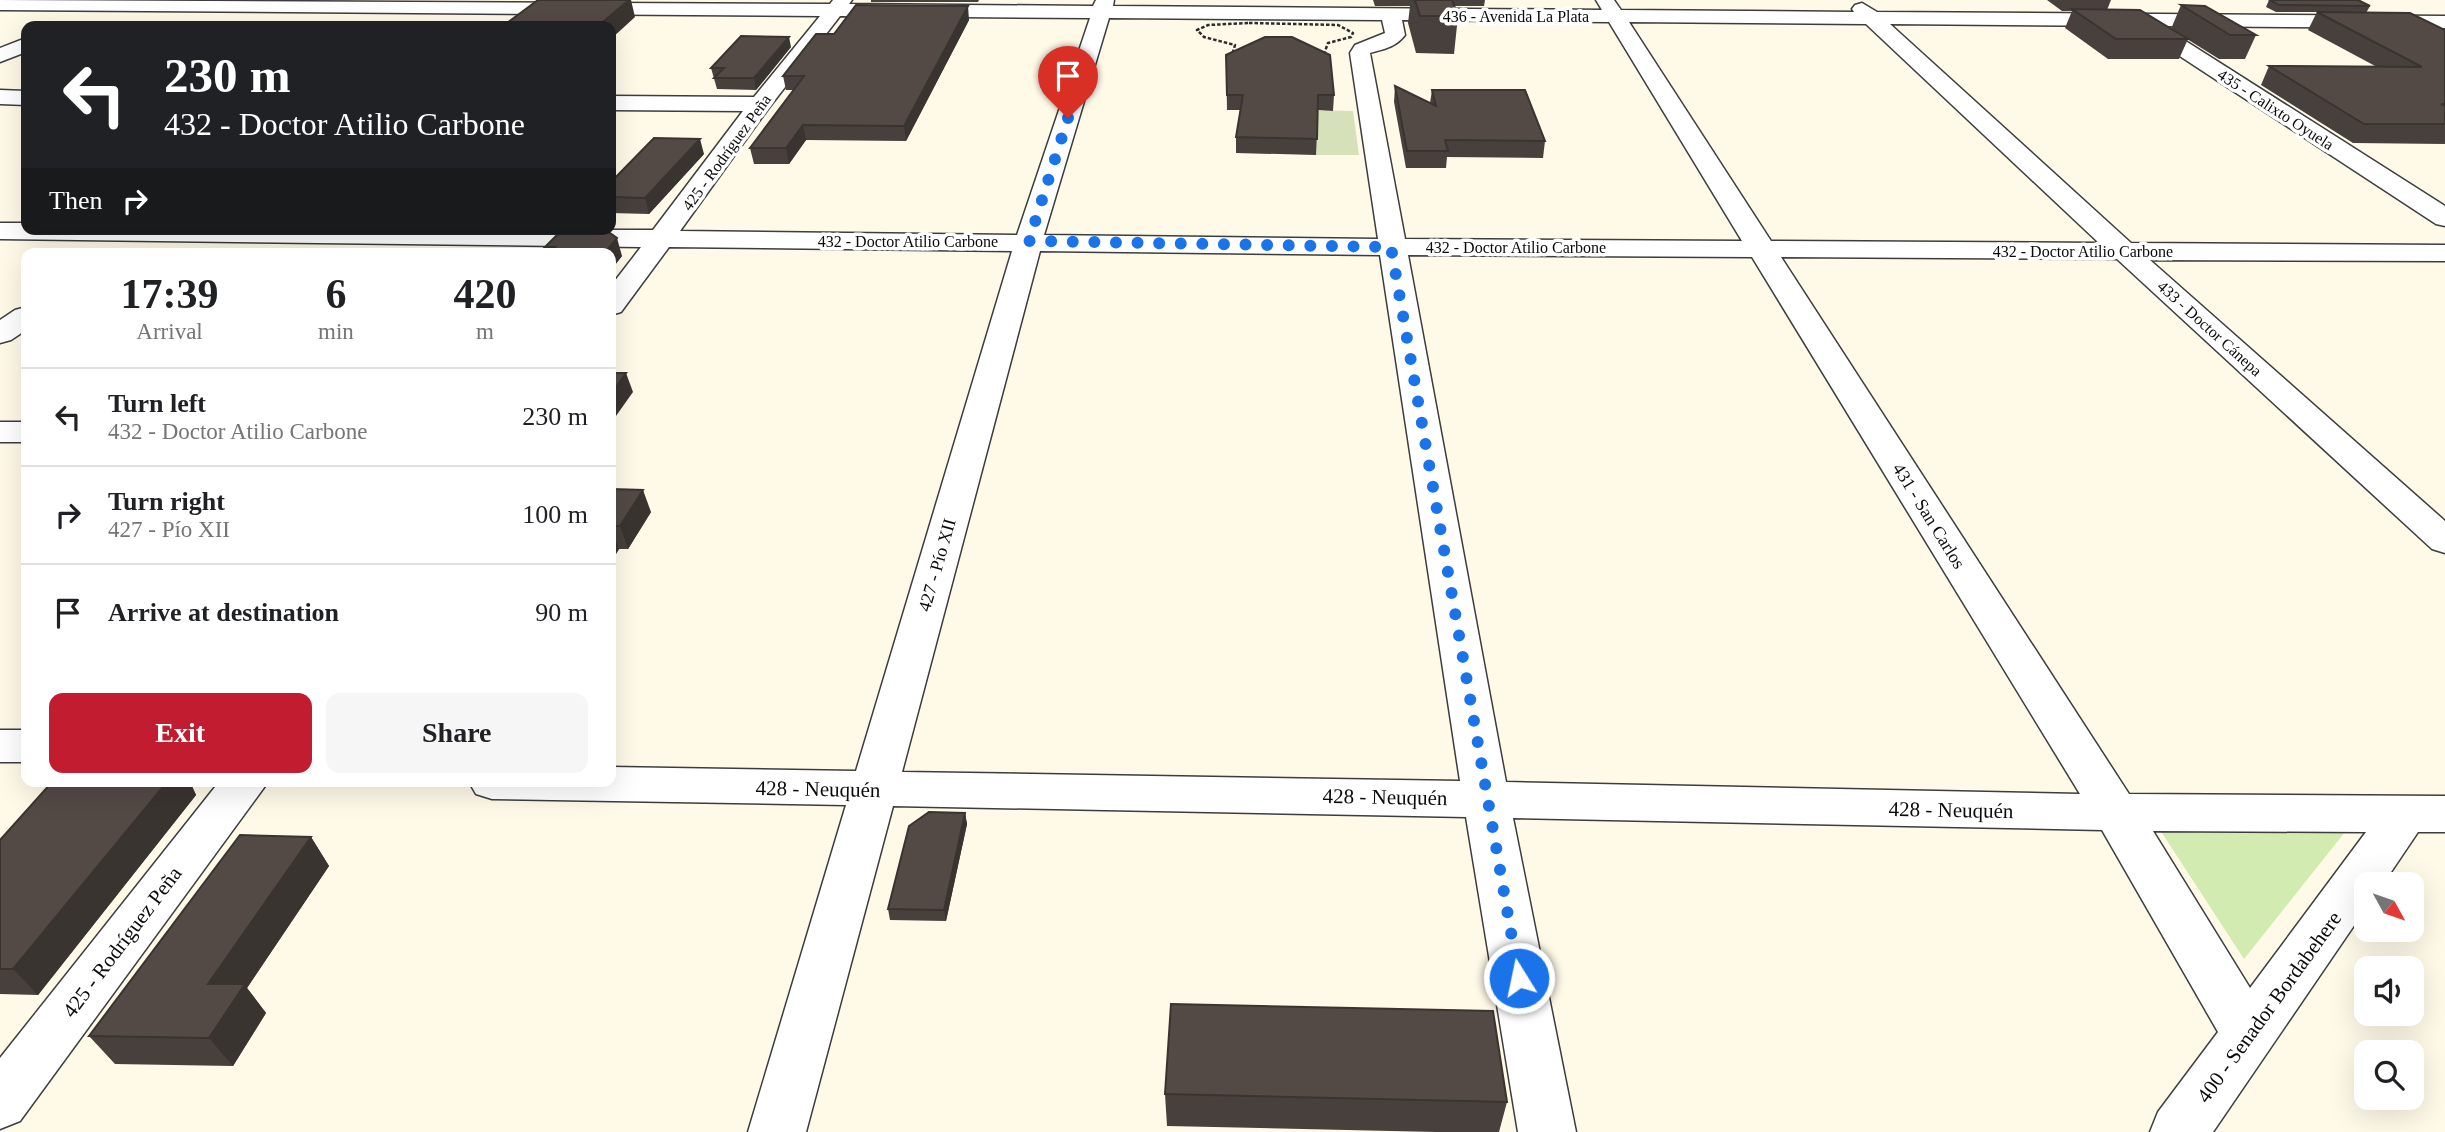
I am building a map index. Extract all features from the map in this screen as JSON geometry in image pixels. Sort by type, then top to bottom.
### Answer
[{"type":"street","points":[[1250,0],[1333,3]]},
{"type":"street","name":"435 - Calixto Oyuela","points":[[2108,0],[2445,218]]},
{"type":"street","points":[[2359,0],[2445,43]]},
{"type":"street","points":[[73,21],[113,2]]},
{"type":"street","name":"436 - Avenida La Plata","points":[[0,4],[113,2],[1358,7],[1391,15],[1610,8],[1862,9],[2137,19],[2445,22]]},
{"type":"street","points":[[449,21],[474,4]]},
{"type":"street","name":"425 - Rodríguez Peña","points":[[616,299],[760,104],[838,6]]},
{"type":"street","name":"427 - Pío XII","points":[[777,1132],[1029,241],[1103,7]]},
{"type":"street","name":"431 - San Carlos","points":[[1610,8],[2114,811],[2249,1035]]},
{"type":"street","name":"433 - Doctor Cánepa","points":[[1862,9],[2125,252],[2445,541]]},
{"type":"street","points":[[1391,15],[1395,35],[1386,42],[1362,49],[1360,53],[1486,799],[1547,1132]]},
{"type":"street","points":[[0,56],[21,46]]},
{"type":"street","points":[[0,97],[21,98]]},
{"type":"street","points":[[616,103],[760,104]]},
{"type":"street","name":"432 - Doctor Atilio Carbone","points":[[0,231],[21,231]]},
{"type":"street","points":[[126,248],[145,235]]},
{"type":"street","name":"432 - Doctor Atilio Carbone","points":[[406,235],[1391,247],[2445,253]]},
{"type":"street","points":[[0,334],[21,319]]},
{"type":"street","points":[[0,432],[21,432]]},
{"type":"street","points":[[0,746],[21,746]]},
{"type":"street","name":"428 - Neuquén","points":[[616,785],[2114,811],[2425,813]]},
{"type":"street","name":"425 - Rodríguez Peña","points":[[0,1102],[241,787]]},
{"type":"street","name":"400 - Senador Bordabehere","points":[[2179,1132],[2249,1035],[2425,813]]},
{"type":"path","points":[[1254,57],[1302,57]]},
{"type":"green space","points":[[1311,110],[1353,111],[1359,155],[1316,155]]},
{"type":"green space","points":[[2160,830],[2345,832],[2244,959]]},
{"type":"building","points":[[538,0],[629,0],[604,21],[510,21]]},
{"type":"building","points":[[1415,0],[1452,0],[1458,16],[1420,16]]},
{"type":"building","points":[[2270,0],[2358,0],[2370,6],[2279,5]]},
{"type":"building","points":[[856,5],[968,6],[904,126],[803,125],[786,148],[750,148],[804,76],[783,76],[816,34],[834,34]]},
{"type":"building","points":[[2181,5],[2205,6],[2256,35],[2230,35]]},
{"type":"building","points":[[2072,9],[2140,10],[2188,39],[2116,39]]},
{"type":"building","points":[[2317,12],[2410,13],[2445,30],[2445,104],[2441,104],[2445,106],[2445,124],[2364,124],[2269,66],[2422,67]]},
{"type":"building","points":[[741,36],[789,37],[754,78],[714,78],[724,68],[711,68]]},
{"type":"building","points":[[1265,37],[1292,37],[1330,55],[1334,95],[1318,95],[1317,139],[1236,137],[1243,95],[1227,95],[1226,55]]},
{"type":"building","points":[[1395,86],[1436,106],[1432,90],[1525,90],[1545,141],[1445,140],[1448,151],[1407,151]]},
{"type":"building","points":[[654,138],[700,139],[645,198],[616,197],[616,177]]},
{"type":"building","points":[[557,235],[613,235],[617,238],[609,248],[545,247]]},
{"type":"building","points":[[616,373],[626,373],[616,387]]},
{"type":"building","points":[[616,489],[643,490],[620,526],[616,526]]},
{"type":"building","points":[[48,787],[163,787],[13,969],[0,969],[0,840]]},
{"type":"building","points":[[929,812],[965,813],[944,910],[888,909],[909,826]]},
{"type":"building","points":[[240,835],[311,837],[208,984],[245,984],[209,1038],[89,1036]]},
{"type":"building","points":[[1171,1004],[1493,1011],[1507,1102],[1165,1094]]},
{"type":"route","points":[[1068,118],[1029,241],[1391,247],[1519,978]]}]
